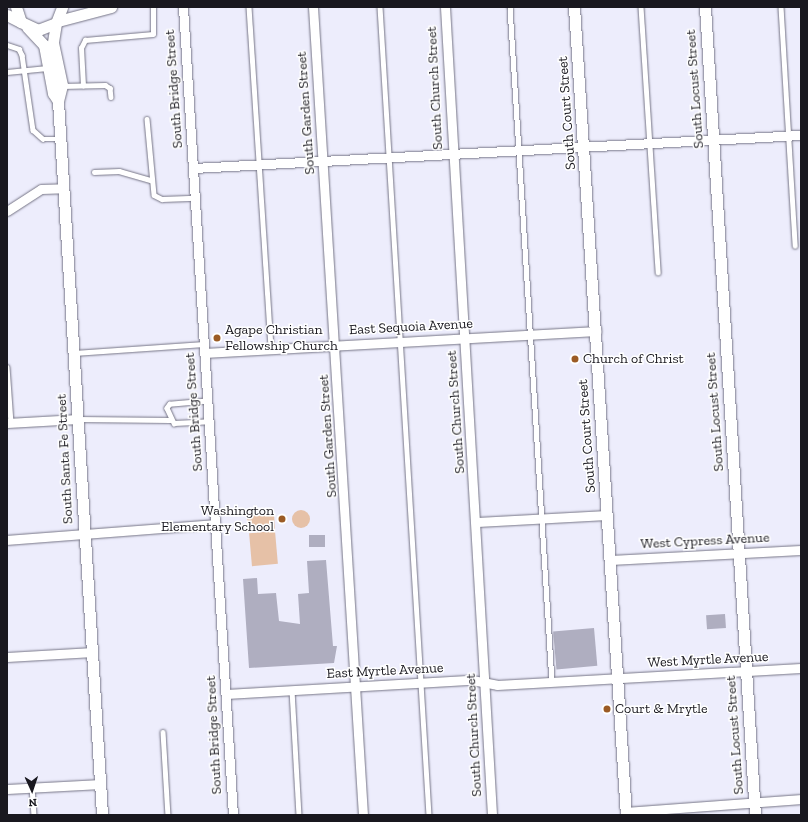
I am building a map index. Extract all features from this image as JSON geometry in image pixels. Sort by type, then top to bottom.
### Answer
[{"type":"street","points":[[16,7],[24,25]]},
{"type":"street","name":"South Santa Fe Street","points":[[62,7],[57,22],[54,47],[62,86],[58,101],[102,815]]},
{"type":"street","points":[[7,15],[24,25],[44,30],[57,22],[112,7]]},
{"type":"street","name":"South Bridge Street","points":[[183,7],[233,815]]},
{"type":"street","name":"South Garden Street","points":[[313,7],[336,344],[357,687],[363,815]]},
{"type":"street","name":"South Church Street","points":[[445,7],[477,522],[492,815]]},
{"type":"street","name":"South Court Street","points":[[574,7],[626,813]]},
{"type":"street","name":"South Locust Street","points":[[705,7],[755,815]]},
{"type":"street","name":"South Santa Fe Street","points":[[24,25],[44,45],[53,93],[58,101]]},
{"type":"street","points":[[193,168],[801,135]]},
{"type":"street","points":[[7,211],[41,189],[64,188]]},
{"type":"street","name":"East Sequoia Avenue","points":[[204,349],[271,349],[336,344],[596,331]]},
{"type":"street","points":[[9,423],[78,419]]},
{"type":"street","points":[[477,522],[607,514]]},
{"type":"street","points":[[7,540],[215,524]]},
{"type":"street","name":"West Cypress Avenue","points":[[610,560],[801,550]]},
{"type":"street","points":[[7,657],[93,652]]},
{"type":"street","name":"West Myrtle Avenue","points":[[617,679],[801,668]]},
{"type":"street","name":"East Myrtle Avenue","points":[[226,694],[421,683],[552,682],[617,679]]},
{"type":"street","points":[[7,789],[101,784]]},
{"type":"street","points":[[626,813],[801,799]]},
{"type":"lane","points":[[83,86],[81,48],[85,40],[153,34],[153,7]]},
{"type":"lane","points":[[248,7],[271,349]]},
{"type":"lane","points":[[380,7],[399,341],[429,815]]},
{"type":"lane","points":[[510,7],[532,334],[552,682]]},
{"type":"lane","points":[[641,7],[658,272]]},
{"type":"lane","points":[[781,7],[795,246]]},
{"type":"lane","points":[[7,46],[19,49],[24,70],[33,130],[43,139],[61,138]]},
{"type":"lane","points":[[7,72],[49,68]]},
{"type":"lane","points":[[62,86],[108,86],[111,97]]},
{"type":"lane","points":[[147,119],[154,195],[158,198],[195,198]]},
{"type":"lane","points":[[94,172],[119,171],[152,180]]},
{"type":"lane","points":[[74,353],[204,349]]},
{"type":"lane","points":[[7,367],[9,423]]},
{"type":"lane","points":[[170,420],[170,404],[207,401]]},
{"type":"lane","points":[[78,419],[170,420],[174,423],[209,421]]},
{"type":"lane","points":[[292,690],[299,815]]},
{"type":"lane","points":[[163,732],[168,815]]},
{"type":"lane","points":[[32,788],[34,815]]},
{"type":"shaded area","points":[[301,510],[307,513],[310,519],[307,525],[301,528],[295,525],[292,519],[295,513]]},
{"type":"shaded area","points":[[274,513],[275,530],[248,531],[247,514]]},
{"type":"shaded area","points":[[275,531],[278,564],[252,566],[249,533]]},
{"type":"building","points":[[309,535],[325,535],[325,547],[309,547]]},
{"type":"building","points":[[326,560],[333,646],[337,646],[334,663],[249,668],[243,579],[257,578],[258,594],[276,593],[279,621],[300,624],[298,594],[309,593],[307,561]]},
{"type":"building","points":[[725,614],[726,628],[707,629],[706,615]]},
{"type":"building","points":[[594,628],[597,666],[556,669],[553,632]]},
{"type":"place","name":"Agape Christian Fellowship Church","points":[[217,338]]},
{"type":"place","name":"Church of Christ","points":[[575,359]]},
{"type":"place","name":"Washington Elementary School","points":[[282,519]]},
{"type":"place","name":"Court & Mrytle","points":[[607,709]]}]
